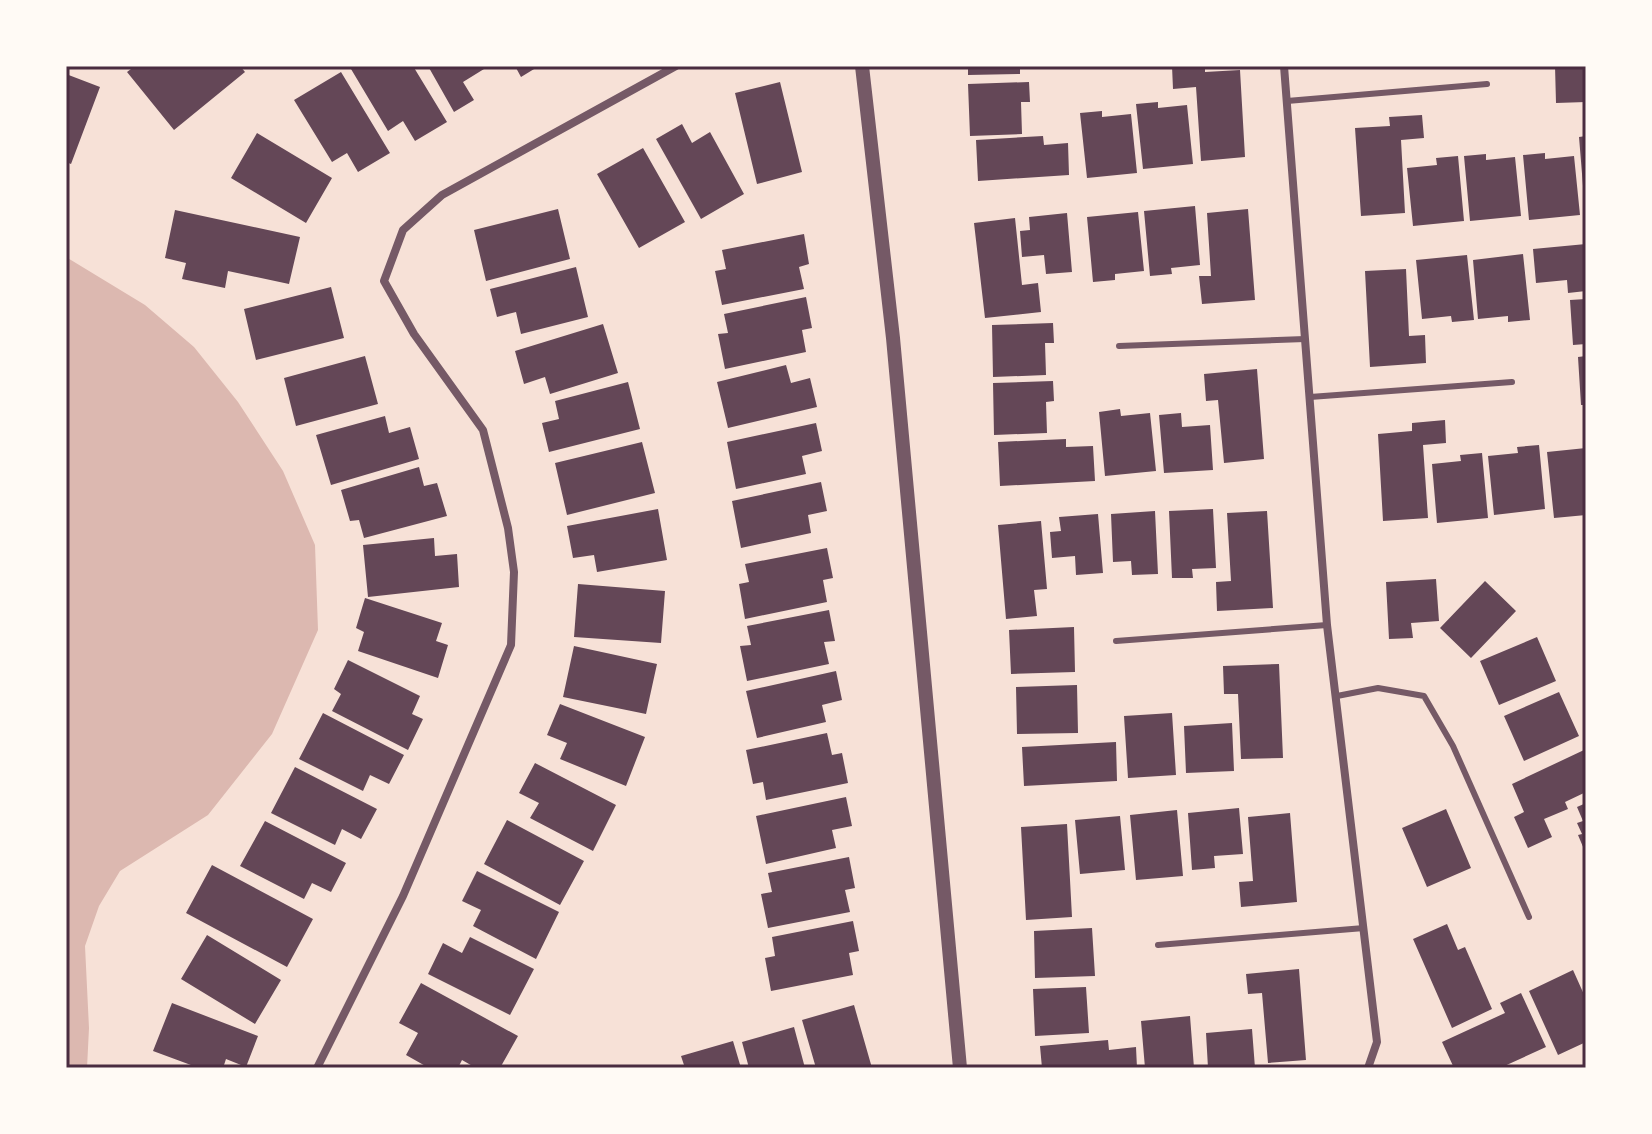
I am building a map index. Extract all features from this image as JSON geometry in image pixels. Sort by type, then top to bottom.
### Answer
[{"type":"street","points":[[317,1068],[403,896],[511,645],[514,572],[508,528],[483,430],[414,334],[384,281],[403,230],[442,195],[676,66]]},
{"type":"street","points":[[862,66],[893,338],[960,1068]]},
{"type":"street","points":[[1284,66],[1327,625],[1377,1042],[1368,1068]]},
{"type":"lane","points":[[1287,101],[1487,84]]},
{"type":"lane","points":[[1119,346],[1305,339]]},
{"type":"lane","points":[[1310,397],[1512,382]]},
{"type":"lane","points":[[1116,641],[1327,625]]},
{"type":"lane","points":[[1337,696],[1378,688],[1424,696],[1453,746],[1529,917]]},
{"type":"lane","points":[[1158,945],[1364,928]]},
{"type":"shaded area","points":[[66,257],[145,305],[194,347],[238,402],[283,471],[315,545],[318,630],[272,734],[208,815],[120,871],[99,906],[85,946],[89,1028],[87,1068],[66,1068]]},
{"type":"building","points":[[135,66],[240,66],[245,72],[174,130],[127,72]]},
{"type":"building","points":[[356,66],[413,66],[447,122],[415,141],[403,121],[388,131],[351,69]]},
{"type":"building","points":[[428,66],[482,66],[484,69],[463,82],[474,100],[454,112]]},
{"type":"building","points":[[515,66],[539,66],[521,77]]},
{"type":"building","points":[[968,66],[1020,66],[1020,74],[968,75]]},
{"type":"building","points":[[1172,66],[1205,66],[1205,72],[1240,70],[1245,157],[1201,161],[1196,87],[1173,89]]},
{"type":"building","points":[[1555,66],[1586,66],[1586,102],[1556,103]]},
{"type":"building","points":[[341,72],[390,153],[358,172],[347,153],[332,162],[294,100]]},
{"type":"building","points":[[66,74],[100,87],[71,164],[66,162]]},
{"type":"building","points":[[780,82],[802,172],[757,184],[735,93]]},
{"type":"building","points":[[1029,82],[1030,102],[1021,102],[1022,134],[970,136],[968,84]]},
{"type":"building","points":[[1158,102],[1158,108],[1187,105],[1193,164],[1143,169],[1136,104]]},
{"type":"building","points":[[1102,111],[1102,117],[1131,114],[1137,173],[1087,178],[1080,113]]},
{"type":"building","points":[[1422,115],[1424,138],[1401,140],[1405,213],[1361,216],[1355,128],[1390,126],[1389,117]]},
{"type":"building","points":[[682,124],[692,143],[710,132],[744,194],[701,219],[656,139]]},
{"type":"building","points":[[257,133],[332,178],[306,223],[231,178]]},
{"type":"building","points":[[1043,136],[1044,145],[1068,143],[1069,175],[978,181],[976,140]]},
{"type":"building","points":[[1586,136],[1586,198],[1584,198],[1579,137]]},
{"type":"building","points":[[643,148],[685,222],[639,248],[597,174]]},
{"type":"building","points":[[1545,153],[1545,159],[1574,156],[1580,215],[1529,220],[1523,155]]},
{"type":"building","points":[[1486,154],[1486,160],[1515,157],[1521,216],[1470,221],[1464,156]]},
{"type":"building","points":[[1458,156],[1464,221],[1413,226],[1407,168],[1437,165],[1436,158]]},
{"type":"building","points":[[1195,206],[1200,265],[1171,268],[1172,274],[1150,276],[1144,211]]},
{"type":"building","points":[[558,209],[570,259],[486,281],[474,230]]},
{"type":"building","points":[[1248,209],[1255,300],[1202,304],[1199,276],[1211,276],[1207,213]]},
{"type":"building","points":[[175,210],[300,237],[289,284],[228,271],[225,288],[182,279],[186,263],[165,258]]},
{"type":"building","points":[[1138,212],[1144,271],[1115,274],[1115,280],[1093,282],[1087,217]]},
{"type":"building","points":[[1067,213],[1072,272],[1046,274],[1044,255],[1022,257],[1020,231],[1030,230],[1029,217]]},
{"type":"building","points":[[1015,218],[1022,285],[1038,283],[1041,312],[985,318],[974,223]]},
{"type":"building","points":[[804,234],[809,264],[799,267],[804,289],[722,305],[715,271],[726,269],[722,250]]},
{"type":"building","points":[[1586,244],[1586,291],[1568,293],[1567,280],[1536,283],[1533,249]]},
{"type":"building","points":[[1523,254],[1530,320],[1508,322],[1508,316],[1478,319],[1473,260]]},
{"type":"building","points":[[1467,255],[1474,320],[1452,322],[1451,316],[1422,319],[1416,260]]},
{"type":"building","points":[[576,267],[588,317],[521,334],[516,312],[497,317],[490,289]]},
{"type":"building","points":[[1406,269],[1409,336],[1425,335],[1426,363],[1370,367],[1365,271]]},
{"type":"building","points":[[331,287],[344,338],[256,360],[244,309]]},
{"type":"building","points":[[806,297],[812,328],[802,330],[806,352],[725,369],[718,334],[728,333],[724,314]]},
{"type":"building","points":[[1586,299],[1586,344],[1573,345],[1570,300]]},
{"type":"building","points":[[1053,323],[1054,343],[1045,343],[1046,375],[993,377],[992,325]]},
{"type":"building","points":[[603,324],[618,373],[550,394],[545,377],[524,384],[515,351]]},
{"type":"building","points":[[365,356],[378,404],[296,426],[284,378]]},
{"type":"building","points":[[1586,356],[1586,405],[1581,405],[1578,357]]},
{"type":"building","points":[[786,365],[791,383],[810,378],[817,407],[728,428],[717,382]]},
{"type":"building","points":[[1257,369],[1264,459],[1224,463],[1218,400],[1206,401],[1204,374]]},
{"type":"building","points":[[1053,381],[1054,401],[1046,402],[1047,433],[994,435],[993,383]]},
{"type":"building","points":[[628,382],[640,429],[549,452],[542,423],[559,419],[555,401]]},
{"type":"building","points":[[1120,409],[1121,416],[1150,413],[1156,471],[1105,476],[1099,412]]},
{"type":"building","points":[[1181,413],[1182,427],[1210,425],[1213,470],[1164,473],[1159,415]]},
{"type":"building","points":[[385,416],[389,433],[410,427],[419,459],[331,485],[316,435]]},
{"type":"building","points":[[1445,420],[1446,443],[1423,445],[1428,518],[1383,521],[1378,434],[1412,431],[1412,423]]},
{"type":"building","points":[[816,423],[822,451],[802,456],[806,474],[736,489],[727,442]]},
{"type":"building","points":[[1066,439],[1066,447],[1093,446],[1095,481],[1000,486],[998,442]]},
{"type":"building","points":[[642,442],[655,493],[567,515],[555,463]]},
{"type":"building","points":[[1539,445],[1545,509],[1494,515],[1488,456],[1518,453],[1517,447]]},
{"type":"building","points":[[1586,448],[1586,515],[1554,518],[1547,452]]},
{"type":"building","points":[[1482,453],[1488,518],[1437,523],[1432,464],[1461,461],[1460,455]]},
{"type":"building","points":[[419,467],[424,486],[437,483],[447,516],[364,538],[359,520],[350,521],[341,490]]},
{"type":"building","points":[[821,482],[827,511],[808,515],[811,533],[741,548],[732,501]]},
{"type":"building","points":[[658,509],[667,560],[597,572],[594,555],[573,558],[567,526]]},
{"type":"building","points":[[1213,509],[1216,568],[1192,569],[1193,578],[1172,578],[1169,511]]},
{"type":"building","points":[[1155,511],[1158,574],[1132,575],[1131,561],[1113,562],[1111,514]]},
{"type":"building","points":[[1267,511],[1273,608],[1217,611],[1216,582],[1231,581],[1227,513]]},
{"type":"building","points":[[1098,514],[1103,573],[1076,575],[1075,556],[1052,558],[1050,532],[1061,531],[1059,517]]},
{"type":"building","points":[[1041,521],[1047,589],[1034,590],[1037,616],[1006,619],[998,525]]},
{"type":"building","points":[[434,538],[435,556],[457,554],[459,587],[368,597],[363,545]]},
{"type":"building","points":[[827,548],[833,578],[823,580],[827,602],[745,619],[739,584],[749,582],[745,564]]},
{"type":"building","points":[[1436,579],[1439,621],[1411,623],[1413,638],[1389,639],[1386,582]]},
{"type":"building","points":[[1485,581],[1516,611],[1471,658],[1440,628]]},
{"type":"building","points":[[578,584],[665,591],[661,643],[574,637]]},
{"type":"building","points":[[365,598],[442,623],[436,641],[448,645],[438,678],[358,651],[364,632],[356,628]]},
{"type":"building","points":[[829,610],[835,641],[824,642],[829,664],[747,681],[740,646],[751,645],[747,626]]},
{"type":"building","points":[[1074,627],[1075,672],[1011,674],[1009,630]]},
{"type":"building","points":[[1537,637],[1556,681],[1499,705],[1480,661]]},
{"type":"building","points":[[574,646],[657,664],[646,714],[563,697]]},
{"type":"building","points":[[348,660],[420,696],[412,714],[423,719],[408,750],[332,711],[341,694],[334,689]]},
{"type":"building","points":[[1279,664],[1283,758],[1241,759],[1238,694],[1224,694],[1223,666]]},
{"type":"building","points":[[836,671],[842,700],[822,705],[826,722],[757,738],[746,691]]},
{"type":"building","points":[[1077,685],[1078,733],[1017,734],[1016,687]]},
{"type":"building","points":[[1559,692],[1579,736],[1524,761],[1504,716]]},
{"type":"building","points":[[560,704],[645,737],[626,786],[560,759],[567,743],[547,735]]},
{"type":"building","points":[[323,713],[404,755],[389,784],[370,775],[363,791],[299,759]]},
{"type":"building","points":[[1172,713],[1176,775],[1128,778],[1124,716]]},
{"type":"building","points":[[1232,723],[1234,771],[1186,773],[1184,726]]},
{"type":"building","points":[[827,733],[832,755],[842,753],[848,783],[766,800],[763,782],[753,784],[746,750]]},
{"type":"building","points":[[1116,742],[1117,781],[1024,786],[1022,747]]},
{"type":"building","points":[[1584,750],[1586,792],[1565,802],[1568,809],[1544,819],[1552,837],[1528,848],[1514,817],[1524,812],[1512,784]]},
{"type":"building","points":[[535,763],[616,805],[593,851],[530,818],[539,803],[519,793]]},
{"type":"building","points":[[295,767],[377,809],[361,839],[342,829],[335,845],[271,813]]},
{"type":"building","points":[[846,797],[852,826],[832,830],[836,848],[766,864],[756,816]]},
{"type":"building","points":[[1586,803],[1586,854],[1578,835],[1582,834],[1577,823],[1583,821],[1577,807]]},
{"type":"building","points":[[1239,808],[1243,854],[1214,856],[1215,868],[1192,870],[1188,813]]},
{"type":"building","points":[[1446,809],[1471,868],[1427,887],[1402,828]]},
{"type":"building","points":[[1177,810],[1183,876],[1136,880],[1130,815]]},
{"type":"building","points":[[1290,813],[1297,902],[1241,907],[1239,882],[1253,881],[1248,817]]},
{"type":"building","points":[[1120,816],[1125,870],[1080,874],[1075,820]]},
{"type":"building","points":[[507,820],[584,861],[560,905],[484,864]]},
{"type":"building","points":[[265,821],[346,863],[331,892],[312,883],[304,899],[240,866]]},
{"type":"building","points":[[1067,824],[1072,917],[1026,920],[1021,827]]},
{"type":"building","points":[[849,857],[855,888],[845,890],[850,912],[768,928],[761,894],[772,892],[768,873]]},
{"type":"building","points":[[212,865],[313,919],[287,967],[186,913]]},
{"type":"building","points":[[477,871],[559,912],[536,959],[473,926],[481,910],[462,901]]},
{"type":"building","points":[[853,921],[859,951],[849,953],[853,975],[771,991],[765,958],[775,956],[772,937]]},
{"type":"building","points":[[1447,924],[1458,950],[1465,947],[1492,1009],[1452,1028],[1413,939]]},
{"type":"building","points":[[1092,928],[1095,976],[1035,978],[1034,931]]},
{"type":"building","points":[[207,935],[281,980],[255,1024],[181,979]]},
{"type":"building","points":[[470,937],[534,969],[510,1015],[428,974],[443,943],[462,953]]},
{"type":"building","points":[[1299,969],[1306,1060],[1268,1063],[1262,993],[1248,994],[1246,974]]},
{"type":"building","points":[[1573,970],[1586,999],[1586,1042],[1558,1055],[1529,991]]},
{"type":"building","points":[[421,983],[518,1036],[500,1068],[476,1068],[462,1060],[458,1068],[429,1068],[406,1055],[418,1033],[399,1023]]},
{"type":"building","points":[[1086,987],[1089,1033],[1035,1036],[1033,989]]},
{"type":"building","points":[[1521,993],[1546,1047],[1500,1068],[1454,1068],[1442,1042],[1505,1013],[1500,1003]]},
{"type":"building","points":[[172,1003],[258,1036],[246,1067],[226,1059],[223,1068],[199,1068],[153,1051]]},
{"type":"building","points":[[854,1005],[872,1068],[816,1068],[802,1020]]},
{"type":"building","points":[[1190,1016],[1194,1068],[1145,1068],[1141,1021]]},
{"type":"building","points":[[794,1027],[805,1068],[749,1068],[742,1042]]},
{"type":"building","points":[[1252,1029],[1255,1068],[1208,1068],[1206,1033]]},
{"type":"building","points":[[1108,1040],[1109,1050],[1136,1047],[1137,1068],[1042,1068],[1040,1046]]},
{"type":"building","points":[[733,1041],[741,1068],[685,1068],[681,1056]]}]
